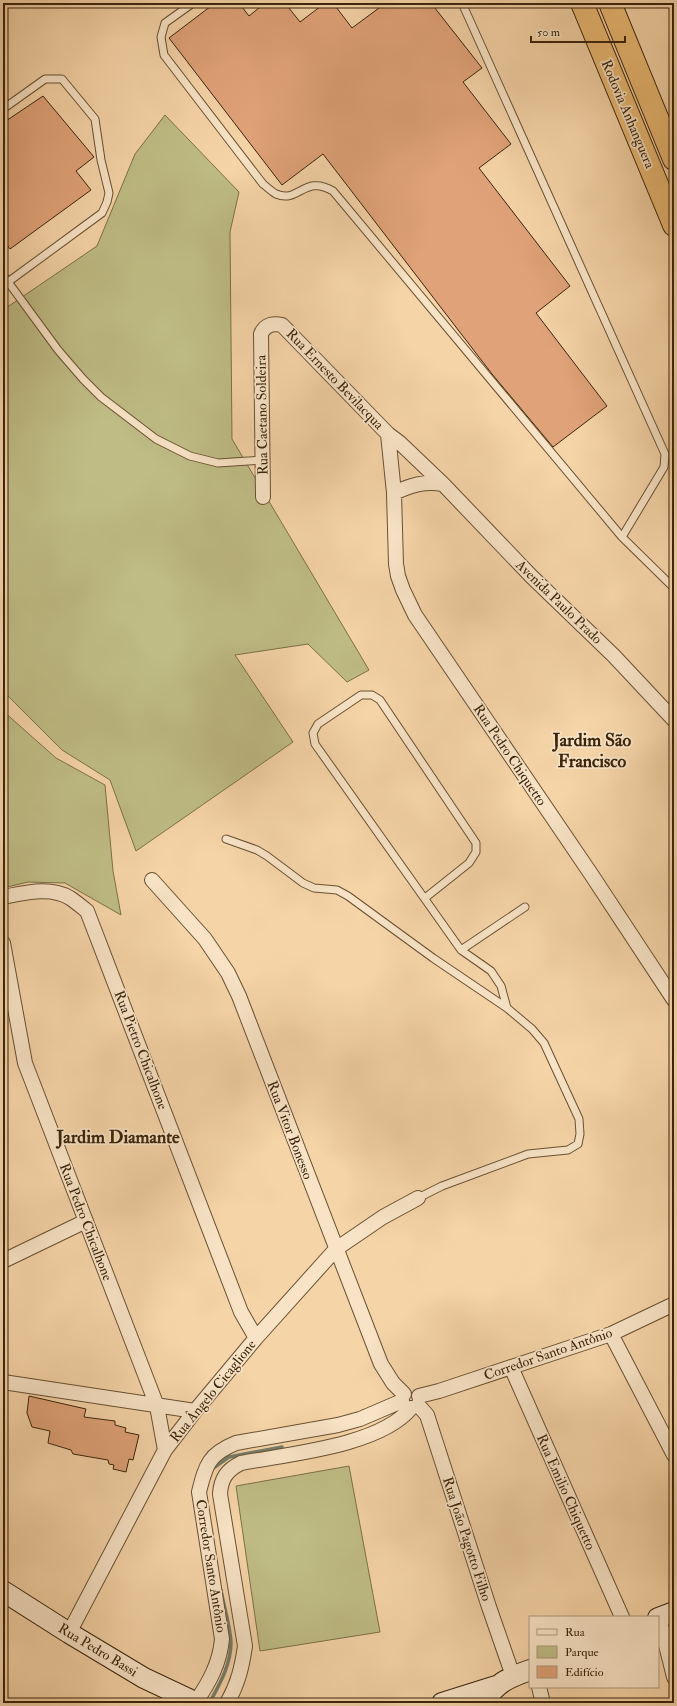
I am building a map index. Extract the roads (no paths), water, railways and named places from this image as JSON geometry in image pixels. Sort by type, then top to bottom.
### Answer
[{"type":"highway","name":"Rodovia Anhanguera","points":[[582,3],[674,225]]},
{"type":"highway","name":"Rodovia Anhanguera","points":[[610,3],[674,159]]},
{"type":"street","name":"Rua Ernesto Bevilacqua","points":[[261,334],[263,329],[272,324],[282,325],[388,434],[415,457]]},
{"type":"street","name":"Rua Caetano Soldeira","points":[[261,334],[263,497]]},
{"type":"street","name":"Rua Ernesto Bevilacqua","points":[[388,434],[394,493]]},
{"type":"street","points":[[391,461],[398,455],[403,454],[415,457]]},
{"type":"street","name":"Avenida Paulo Prado","points":[[415,457],[443,484],[531,576],[614,656],[674,720]]},
{"type":"street","points":[[394,493],[425,482],[443,484]]},
{"type":"street","name":"Rua Pedro Chiquetto","points":[[394,493],[394,533],[398,576],[415,615],[591,874],[674,1000]]},
{"type":"street","name":"Rua Vitor Bonesso","points":[[152,880],[205,939],[231,979],[242,1002],[381,1364],[393,1383],[411,1401]]},
{"type":"street","name":"Rua Pietro Chicalhone","points":[[3,897],[41,891],[55,893],[69,897],[87,911],[241,1312],[256,1338]]},
{"type":"street","name":"Rua Pedro Chicalhone","points":[[3,943],[25,1063],[157,1406],[165,1450]]},
{"type":"street","name":"Rua Ângelo Cicaglione","points":[[69,1633],[165,1450],[195,1411],[256,1338],[336,1249],[383,1217],[418,1198]]},
{"type":"street","points":[[3,1261],[86,1221]]},
{"type":"street","name":"Corredor Santo Antônio","points":[[196,1703],[217,1665],[221,1653],[222,1639],[199,1492],[203,1476],[210,1460],[220,1450],[236,1443],[338,1425],[360,1419],[611,1334],[674,1304]]},
{"type":"street","points":[[611,1334],[674,1455]]},
{"type":"street","name":"Rua Emilio Chiquetto","points":[[511,1367],[622,1616]]},
{"type":"street","points":[[3,1382],[195,1411]]},
{"type":"street","name":"Corredor Santo Antônio","points":[[227,1703],[239,1679],[245,1646],[220,1494],[224,1476],[230,1468],[241,1463],[345,1444],[373,1434],[406,1414],[411,1401]]},
{"type":"street","name":"Rua João Pagotto Filho","points":[[411,1401],[427,1415],[486,1600],[522,1673]]},
{"type":"street","name":"Rua Pedro Bassi","points":[[3,1591],[144,1678],[196,1703]]},
{"type":"street","points":[[664,1615],[674,1677]]},
{"type":"street","points":[[442,1703],[496,1686],[522,1673]]},
{"type":"street","points":[[482,1703],[496,1686]]},
{"type":"street","points":[[539,1688],[543,1703]]},
{"type":"lane","points":[[193,3],[165,23],[161,37],[164,55],[264,184],[276,194],[289,197],[313,185],[325,186],[333,191],[622,537],[674,588]]},
{"type":"lane","points":[[462,3],[665,454],[664,467],[622,537]]},
{"type":"lane","points":[[3,109],[45,79],[62,79],[95,119],[101,160],[109,193],[102,213],[8,282]]},
{"type":"lane","points":[[3,275],[58,350],[83,379],[101,397],[156,439],[190,456],[218,463],[262,460]]},
{"type":"lane","points":[[425,898],[469,863],[476,852],[476,842],[380,700],[372,695],[361,695],[318,724],[313,733],[315,744],[461,950],[491,971],[501,986],[507,1008]]},
{"type":"lane","points":[[226,839],[257,850],[303,883],[314,888],[337,890],[348,896],[427,954],[507,1008],[532,1029],[544,1043],[579,1119],[580,1134],[578,1144],[568,1150],[528,1154],[442,1186],[418,1198]]},
{"type":"lane","points":[[461,950],[525,907]]},
{"type":"waterway","points":[[212,1469],[229,1457],[282,1447]]},
{"type":"waterway","points":[[211,1700],[225,1672],[231,1650],[229,1629],[221,1590]]},
{"type":"district","name":"Jardim São Francisco","points":[[592,750]]},
{"type":"district","name":"Jardim Diamante","points":[[118,1137]]}]
